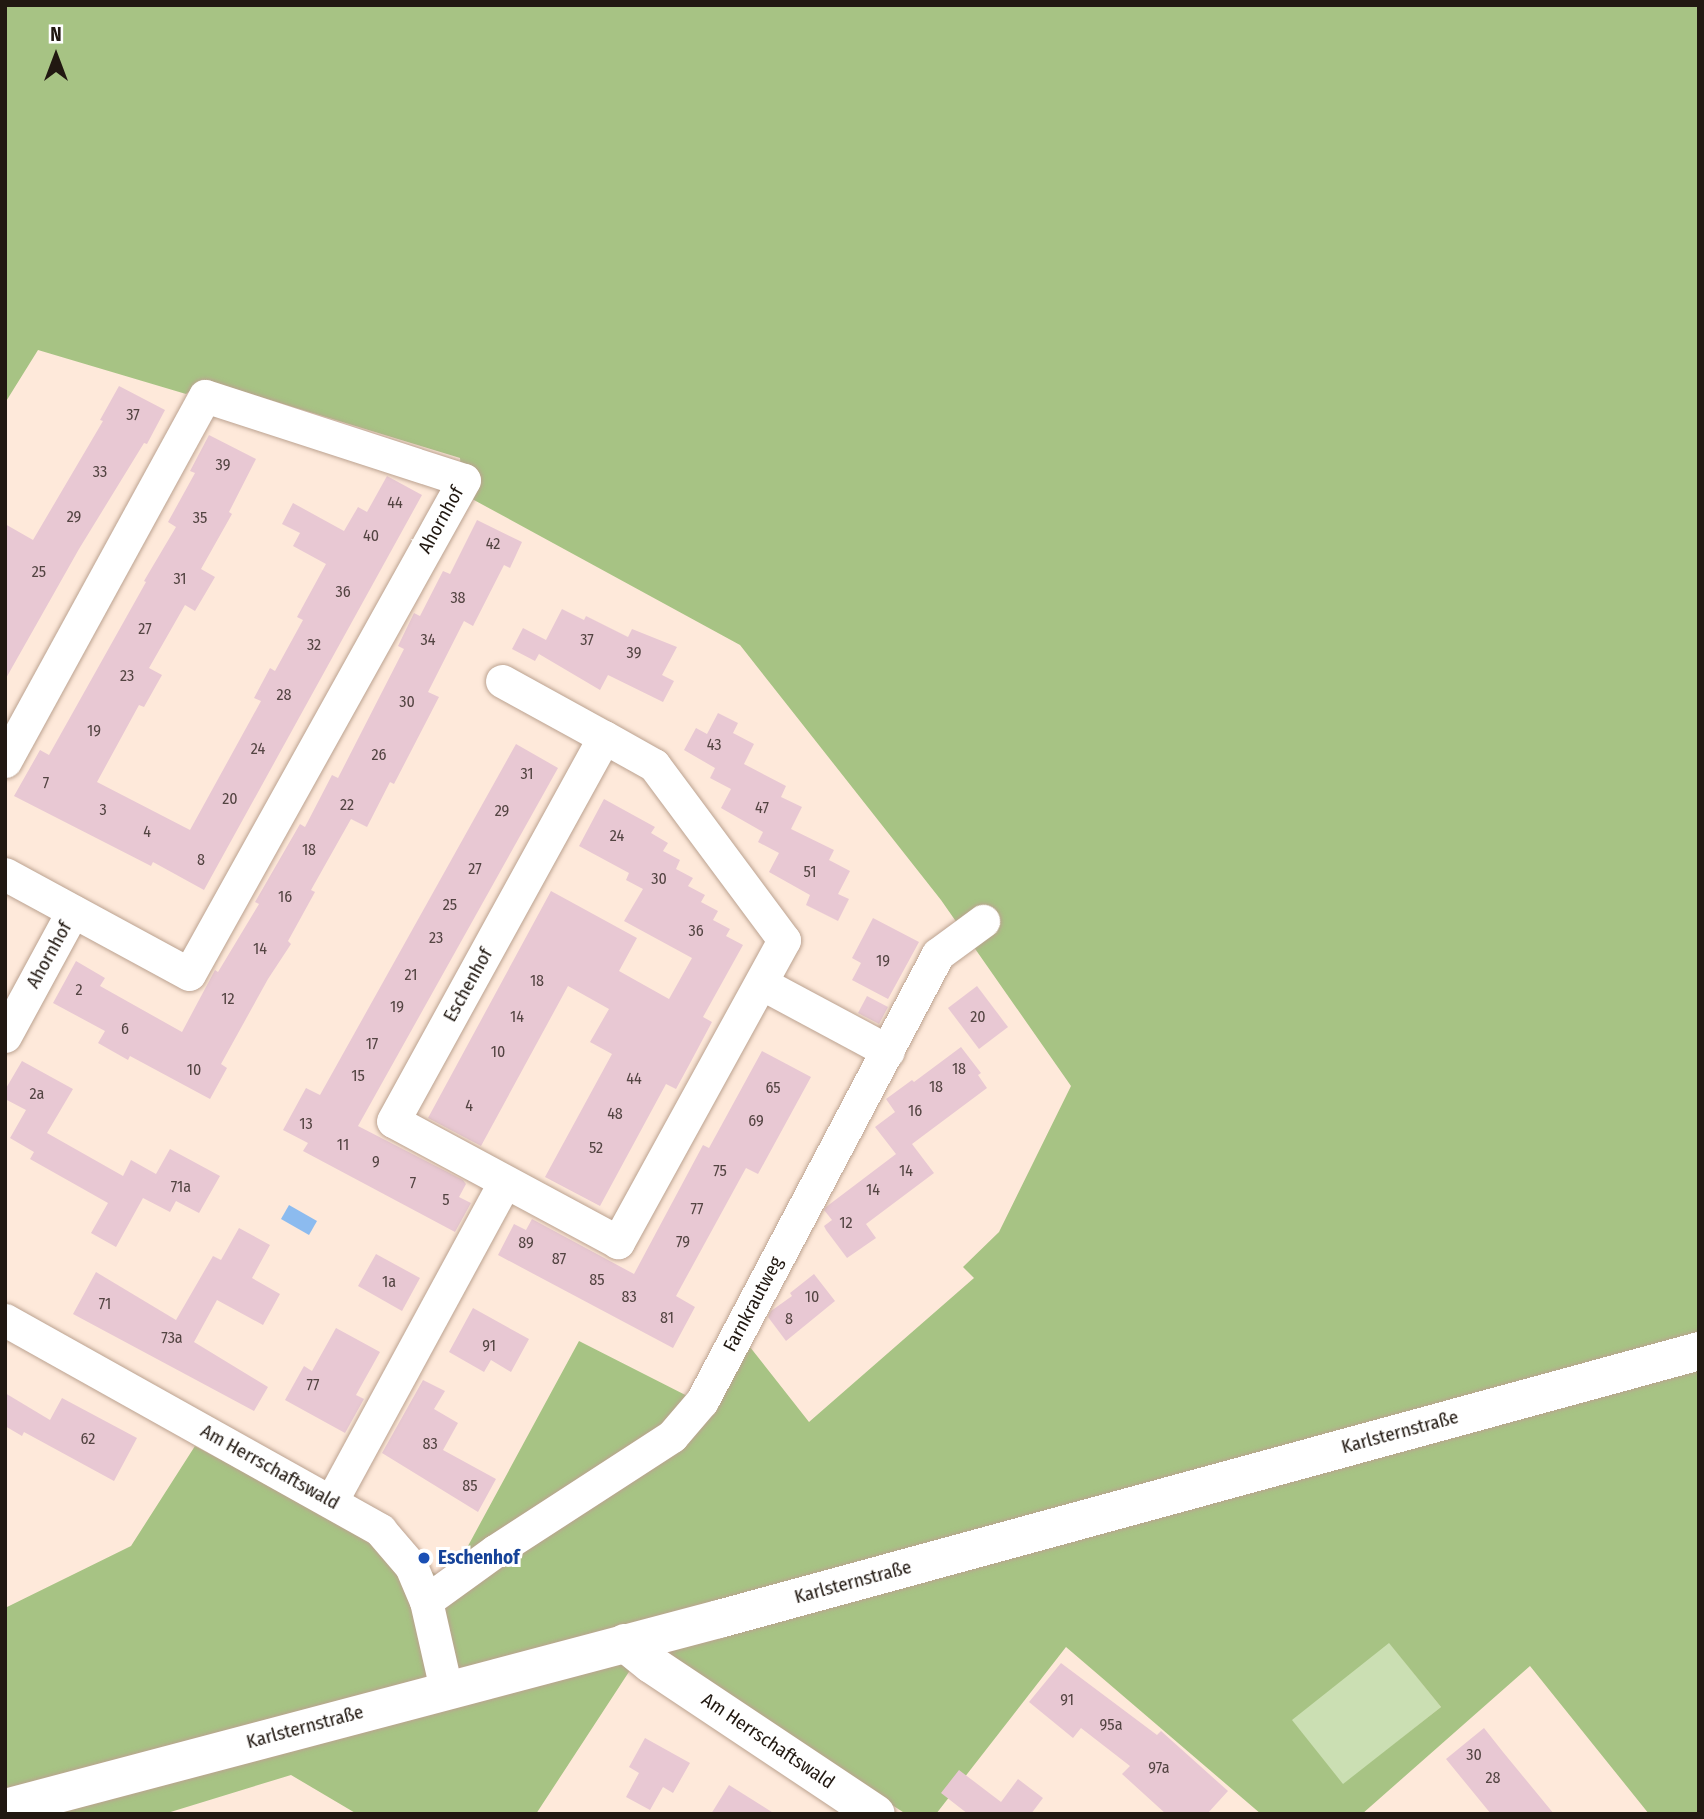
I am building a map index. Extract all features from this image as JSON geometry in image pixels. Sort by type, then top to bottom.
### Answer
[{"type":"street","name":"Ahornhof","points":[[5,761],[205,396],[464,480],[189,974],[5,874]]},
{"type":"street","name":"Eschenhof","points":[[502,681],[604,737],[654,765],[784,940],[618,1242],[393,1121],[604,737]]},
{"type":"street","name":"Ahornhof","points":[[5,1036],[73,911]]},
{"type":"street","name":"Farnkrautweg","points":[[426,1601],[495,1551],[672,1436],[702,1401],[938,954],[983,921]]},
{"type":"street","points":[[761,983],[888,1051]]},
{"type":"street","points":[[332,1500],[505,1182]]},
{"type":"street","name":"Am Herrschaftswald","points":[[5,1320],[332,1500],[380,1530],[411,1566],[426,1601],[446,1689]]},
{"type":"street","name":"Karlsternstraße","points":[[6,1811],[446,1689],[625,1643],[1699,1351]]},
{"type":"street","name":"Am Herrschaftswald","points":[[625,1643],[651,1664],[876,1814]]},
{"type":"green space","points":[[5,5],[1699,5],[1699,1814],[1649,1814],[1530,1666],[1362,1814],[1261,1814],[1066,1647],[936,1814],[906,1814],[762,1721],[638,1658],[536,1814],[357,1814],[291,1775],[164,1814],[5,1814],[5,1608],[131,1546],[195,1446],[449,1581],[579,1341],[709,1407],[746,1342],[809,1422],[974,1278],[963,1267],[999,1232],[1071,1086],[941,900],[740,645],[463,494],[460,458],[205,380],[186,394],[38,350],[5,403]],"holes":[[[1389,1643],[1441,1707],[1343,1784],[1292,1720]]]},
{"type":"green space","points":[[1389,1642],[1441,1707],[1343,1785],[1291,1720]]},
{"type":"water","points":[[289,1205],[317,1221],[309,1235],[281,1219]]},
{"type":"building","points":[[119,386],[165,410],[147,444],[144,443],[79,549],[5,680],[5,524],[33,540],[103,421],[100,420]]},
{"type":"building","points":[[209,435],[256,459],[229,512],[232,514],[201,569],[215,577],[195,611],[185,605],[149,668],[162,675],[144,707],[139,705],[97,782],[190,830],[261,701],[254,698],[270,668],[275,671],[303,620],[297,617],[326,564],[293,546],[300,533],[282,524],[293,503],[344,531],[358,507],[367,512],[387,476],[422,495],[204,890],[153,862],[151,866],[14,796],[40,750],[49,755],[176,527],[168,522],[195,473],[190,471]]},
{"type":"building","points":[[477,520],[522,542],[510,568],[504,565],[473,626],[464,621],[428,692],[439,697],[394,784],[390,782],[367,827],[351,819],[311,890],[315,892],[288,941],[291,944],[268,979],[221,1064],[227,1068],[210,1099],[130,1056],[128,1060],[98,1043],[105,1031],[53,1003],[76,961],[105,978],[100,986],[182,1032],[215,970],[218,972],[259,904],[255,902],[300,824],[305,827],[332,775],[338,778],[404,649],[398,646],[414,613],[420,616],[443,571],[450,574]]},
{"type":"building","points":[[562,609],[584,620],[586,616],[628,637],[632,629],[677,647],[662,675],[674,681],[663,702],[608,675],[600,690],[539,654],[540,652],[535,661],[512,649],[523,628],[546,640]]},
{"type":"building","points":[[718,713],[738,723],[733,733],[754,744],[744,764],[786,786],[781,797],[802,807],[791,829],[834,850],[829,860],[850,871],[838,894],[849,899],[838,921],[806,905],[810,895],[769,872],[779,853],[758,842],[763,832],[721,808],[731,789],[710,778],[715,768],[684,750],[696,728],[707,734]]},
{"type":"building","points":[[516,744],[558,768],[358,1126],[463,1180],[466,1184],[459,1197],[471,1203],[455,1232],[303,1151],[308,1143],[283,1130],[306,1088],[320,1095]]},
{"type":"building","points":[[604,799],[655,827],[651,833],[668,843],[663,851],[680,860],[676,869],[693,878],[688,886],[705,895],[701,902],[718,911],[713,920],[730,929],[726,936],[743,945],[703,1017],[712,1022],[676,1089],[666,1084],[600,1206],[545,1177],[612,1054],[590,1042],[609,1009],[568,986],[481,1146],[428,1118],[551,891],[637,938],[619,971],[669,999],[692,958],[624,921],[643,889],[626,880],[629,873],[579,846]]},
{"type":"building","points":[[873,918],[919,942],[888,999],[852,980],[861,963],[852,958]]},
{"type":"building","points":[[977,986],[1008,1027],[979,1049],[948,1008]]},
{"type":"building","points":[[867,996],[888,1007],[879,1024],[858,1013]]},
{"type":"building","points":[[961,1047],[981,1073],[978,1075],[987,1088],[912,1144],[934,1173],[866,1224],[876,1238],[847,1258],[824,1226],[832,1220],[824,1210],[896,1154],[875,1127],[895,1112],[886,1099]]},
{"type":"building","points":[[762,1051],[811,1077],[758,1174],[746,1168],[676,1296],[695,1307],[673,1348],[498,1255],[514,1224],[526,1230],[532,1219],[634,1274],[703,1145],[709,1148]]},
{"type":"building","points":[[22,1061],[73,1089],[47,1133],[123,1176],[131,1160],[156,1174],[170,1149],[220,1176],[199,1213],[176,1201],[170,1212],[143,1198],[116,1247],[91,1233],[108,1203],[30,1159],[34,1152],[10,1138],[26,1110],[5,1099],[5,1090]]},
{"type":"building","points":[[239,1228],[270,1245],[252,1278],[280,1294],[263,1325],[217,1300],[194,1342],[268,1387],[254,1411],[73,1314],[96,1272],[176,1320],[213,1256],[221,1260]]},
{"type":"building","points":[[376,1254],[420,1278],[402,1311],[358,1286]]},
{"type":"building","points":[[814,1274],[835,1301],[786,1341],[768,1317],[771,1311],[792,1296],[790,1293]]},
{"type":"building","points":[[473,1308],[529,1339],[511,1372],[491,1360],[484,1372],[449,1352]]},
{"type":"building","points":[[336,1328],[380,1352],[356,1395],[364,1399],[345,1433],[285,1400],[304,1366],[312,1371]]},
{"type":"building","points":[[423,1380],[445,1391],[434,1409],[458,1423],[443,1450],[496,1479],[478,1512],[382,1453]]},
{"type":"building","points":[[5,1393],[50,1420],[62,1398],[137,1438],[114,1481],[24,1432],[22,1436],[5,1426]]},
{"type":"building","points":[[1061,1663],[1157,1735],[1161,1731],[1228,1791],[1207,1814],[1166,1814],[1122,1774],[1130,1766],[1081,1728],[1073,1738],[1029,1702]]},
{"type":"building","points":[[1484,1728],[1554,1814],[1491,1814],[1446,1759]]},
{"type":"building","points":[[645,1738],[690,1763],[673,1793],[663,1787],[650,1810],[626,1797],[639,1773],[629,1767]]},
{"type":"building","points":[[959,1770],[1001,1802],[1018,1779],[1043,1798],[1031,1814],[968,1814],[941,1793]]},
{"type":"building","points":[[729,1785],[775,1814],[711,1814]]},
{"type":"place","name":"Eschenhof","points":[[424,1558]]}]
